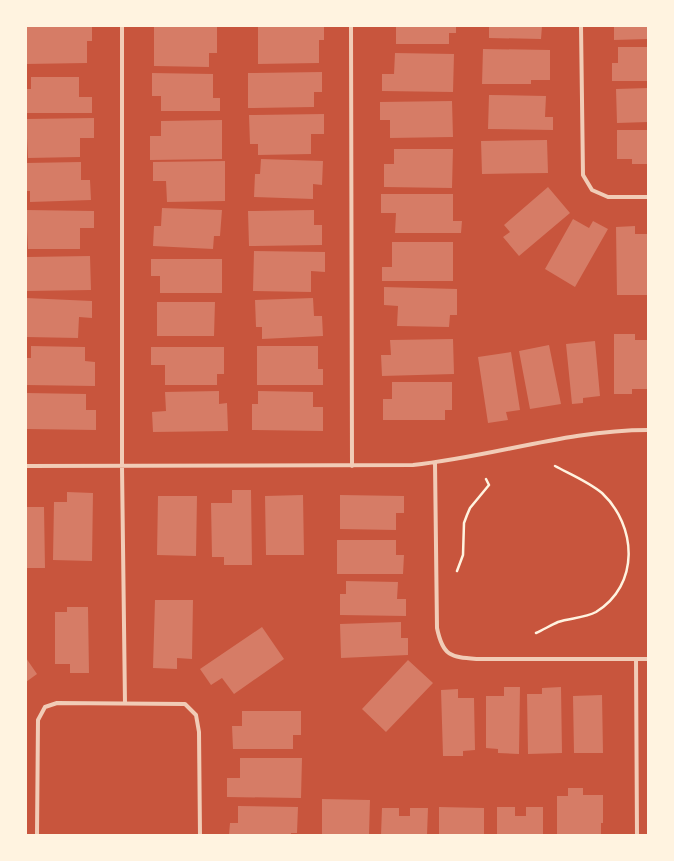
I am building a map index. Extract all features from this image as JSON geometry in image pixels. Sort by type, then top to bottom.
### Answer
[{"type":"street","points":[[122,26],[122,467],[125,703]]},
{"type":"street","points":[[351,26],[352,466]]},
{"type":"street","points":[[581,26],[583,175],[592,190],[608,198],[648,197]]},
{"type":"street","points":[[26,466],[352,466],[435,463],[470,458],[550,440],[604,432],[648,430]]},
{"type":"street","points":[[435,463],[437,628],[440,644],[447,651],[457,657],[478,659],[648,659]]},
{"type":"street","points":[[636,659],[637,835]]},
{"type":"street","points":[[37,835],[38,720],[45,707],[57,703],[185,704],[196,715],[200,732],[200,835]]},
{"type":"path","points":[[536,633],[558,622],[596,612],[606,604],[624,584],[629,560],[626,535],[617,510],[601,492],[554,466]]},
{"type":"path","points":[[457,571],[463,555],[464,523],[470,508],[489,485],[486,479]]},
{"type":"building","points":[[26,26],[92,26],[92,41],[87,41],[87,63],[26,64]]},
{"type":"building","points":[[154,26],[217,27],[217,53],[209,53],[209,67],[154,66]]},
{"type":"building","points":[[258,26],[324,26],[324,40],[319,40],[319,63],[258,64]]},
{"type":"building","points":[[396,26],[456,26],[456,33],[449,33],[449,44],[396,44]]},
{"type":"building","points":[[489,26],[542,26],[541,39],[489,38]]},
{"type":"building","points":[[614,26],[648,26],[648,39],[614,40]]},
{"type":"building","points":[[618,47],[648,47],[648,81],[612,81],[612,63],[618,63]]},
{"type":"building","points":[[483,49],[550,50],[550,80],[531,80],[531,84],[482,84]]},
{"type":"building","points":[[395,53],[454,54],[453,92],[382,91],[382,74],[394,74]]},
{"type":"building","points":[[322,72],[322,92],[314,92],[314,107],[248,108],[248,73]]},
{"type":"building","points":[[152,73],[213,74],[213,98],[220,98],[220,111],[161,111],[161,96],[152,96]]},
{"type":"building","points":[[31,77],[79,77],[79,97],[92,97],[92,113],[26,113],[26,89],[31,89]]},
{"type":"building","points":[[648,88],[648,122],[617,123],[616,89]]},
{"type":"building","points":[[489,95],[546,96],[545,117],[553,117],[553,130],[488,129]]},
{"type":"building","points":[[452,101],[453,137],[390,138],[390,120],[380,120],[380,102]]},
{"type":"building","points":[[324,114],[324,134],[311,134],[311,154],[258,155],[258,144],[250,144],[249,115]]},
{"type":"building","points":[[94,118],[94,138],[80,138],[80,157],[28,158],[26,119]]},
{"type":"building","points":[[222,120],[222,159],[150,160],[150,136],[161,136],[161,121]]},
{"type":"building","points":[[617,130],[648,130],[648,164],[632,164],[632,159],[617,159]]},
{"type":"building","points":[[547,140],[548,173],[482,174],[481,141]]},
{"type":"building","points":[[394,149],[453,149],[452,188],[384,187],[384,164],[394,164]]},
{"type":"building","points":[[261,159],[323,161],[322,185],[313,184],[313,199],[254,197],[255,174],[260,174]]},
{"type":"building","points":[[225,161],[225,201],[167,202],[166,181],[153,181],[153,162]]},
{"type":"building","points":[[81,162],[81,180],[90,180],[91,200],[30,202],[30,191],[26,191],[26,163]]},
{"type":"building","points":[[548,187],[570,213],[519,256],[503,237],[510,232],[504,225]]},
{"type":"building","points":[[381,194],[453,194],[453,221],[462,221],[461,233],[395,233],[396,213],[381,213]]},
{"type":"building","points":[[162,208],[222,210],[220,236],[214,236],[213,249],[153,246],[154,226],[161,226]]},
{"type":"building","points":[[26,210],[94,211],[94,228],[80,228],[80,249],[28,249]]},
{"type":"building","points":[[314,210],[314,225],[322,225],[322,245],[249,246],[248,211]]},
{"type":"building","points":[[573,219],[589,228],[593,221],[608,229],[575,287],[545,269]]},
{"type":"building","points":[[635,226],[635,234],[648,234],[648,295],[617,295],[616,227]]},
{"type":"building","points":[[392,242],[453,242],[453,281],[382,281],[382,267],[392,267]]},
{"type":"building","points":[[254,251],[325,252],[325,272],[311,271],[311,292],[253,291]]},
{"type":"building","points":[[90,256],[91,290],[27,291],[27,257]]},
{"type":"building","points":[[151,259],[222,259],[222,293],[160,293],[160,276],[151,276]]},
{"type":"building","points":[[384,287],[457,289],[457,315],[450,315],[449,327],[397,326],[398,306],[384,305]]},
{"type":"building","points":[[26,298],[92,301],[92,318],[79,317],[78,338],[26,337]]},
{"type":"building","points":[[313,298],[314,316],[322,316],[323,336],[262,339],[262,327],[256,327],[255,300]]},
{"type":"building","points":[[157,302],[215,302],[214,336],[157,336]]},
{"type":"building","points":[[614,334],[635,334],[635,340],[648,340],[648,389],[632,389],[632,394],[614,394]]},
{"type":"building","points":[[453,339],[454,374],[382,376],[381,355],[391,355],[390,340]]},
{"type":"building","points":[[595,341],[600,396],[583,398],[583,403],[572,404],[566,344]]},
{"type":"building","points":[[549,345],[561,404],[530,409],[519,351]]},
{"type":"building","points":[[31,346],[85,347],[85,361],[95,362],[95,386],[26,385],[26,358],[31,358]]},
{"type":"building","points":[[257,346],[318,346],[318,369],[323,369],[323,385],[257,385]]},
{"type":"building","points":[[151,347],[224,347],[224,374],[217,374],[217,385],[165,385],[165,365],[151,365]]},
{"type":"building","points":[[511,352],[520,410],[506,412],[508,420],[488,423],[478,357]]},
{"type":"building","points":[[392,382],[452,382],[452,410],[445,410],[445,420],[383,420],[383,399],[392,399]]},
{"type":"building","points":[[219,391],[219,404],[227,403],[228,431],[153,432],[152,412],[166,411],[165,392]]},
{"type":"building","points":[[258,391],[313,392],[313,407],[323,407],[323,431],[252,430],[252,404],[258,404]]},
{"type":"building","points":[[27,393],[86,394],[86,410],[96,410],[96,430],[27,429]]},
{"type":"building","points":[[232,490],[251,490],[252,565],[224,565],[224,557],[212,557],[211,503],[232,503]]},
{"type":"building","points":[[67,492],[93,493],[92,561],[53,560],[54,502],[67,502]]},
{"type":"building","points":[[303,495],[304,555],[266,555],[265,496]]},
{"type":"building","points":[[340,495],[404,496],[404,513],[396,513],[396,530],[340,529]]},
{"type":"building","points":[[158,496],[197,496],[196,556],[157,555]]},
{"type":"building","points":[[26,507],[44,507],[45,568],[26,568]]},
{"type":"building","points":[[337,540],[396,540],[396,555],[404,555],[403,574],[337,574]]},
{"type":"building","points":[[346,581],[398,582],[397,599],[406,599],[406,616],[340,615],[340,594],[346,594]]},
{"type":"building","points":[[155,600],[193,600],[192,659],[177,658],[177,669],[153,668]]},
{"type":"building","points":[[67,607],[88,607],[89,673],[70,673],[70,664],[55,664],[55,612],[67,612]]},
{"type":"building","points":[[401,622],[401,638],[408,638],[408,655],[341,658],[340,624]]},
{"type":"building","points":[[262,627],[284,659],[234,694],[222,678],[211,685],[200,669]]},
{"type":"building","points":[[26,658],[37,674],[26,682]]},
{"type":"building","points":[[408,660],[433,683],[386,732],[362,709]]},
{"type":"building","points":[[504,687],[520,687],[519,754],[498,753],[498,749],[486,748],[486,696],[504,696]]},
{"type":"building","points":[[561,687],[562,753],[528,754],[527,694],[542,694],[542,688]]},
{"type":"building","points":[[458,689],[458,698],[474,698],[475,750],[463,751],[463,756],[443,756],[441,690]]},
{"type":"building","points":[[602,695],[603,753],[574,753],[573,696]]},
{"type":"building","points":[[242,711],[301,711],[301,735],[293,735],[293,749],[233,749],[232,726],[242,726]]},
{"type":"building","points":[[240,758],[302,758],[301,798],[227,797],[227,778],[240,778]]},
{"type":"building","points":[[568,788],[583,788],[583,795],[603,795],[603,823],[601,823],[601,835],[557,835],[557,796],[568,796]]},
{"type":"building","points":[[322,799],[370,800],[369,835],[322,835]]},
{"type":"building","points":[[238,806],[298,807],[297,833],[291,833],[291,835],[229,835],[230,823],[238,823]]},
{"type":"building","points":[[439,807],[484,808],[484,835],[439,835]]},
{"type":"building","points":[[497,807],[515,807],[515,816],[526,816],[526,807],[543,807],[543,835],[497,835]]},
{"type":"building","points":[[382,808],[399,808],[399,816],[410,816],[410,808],[428,808],[427,835],[381,835]]}]
